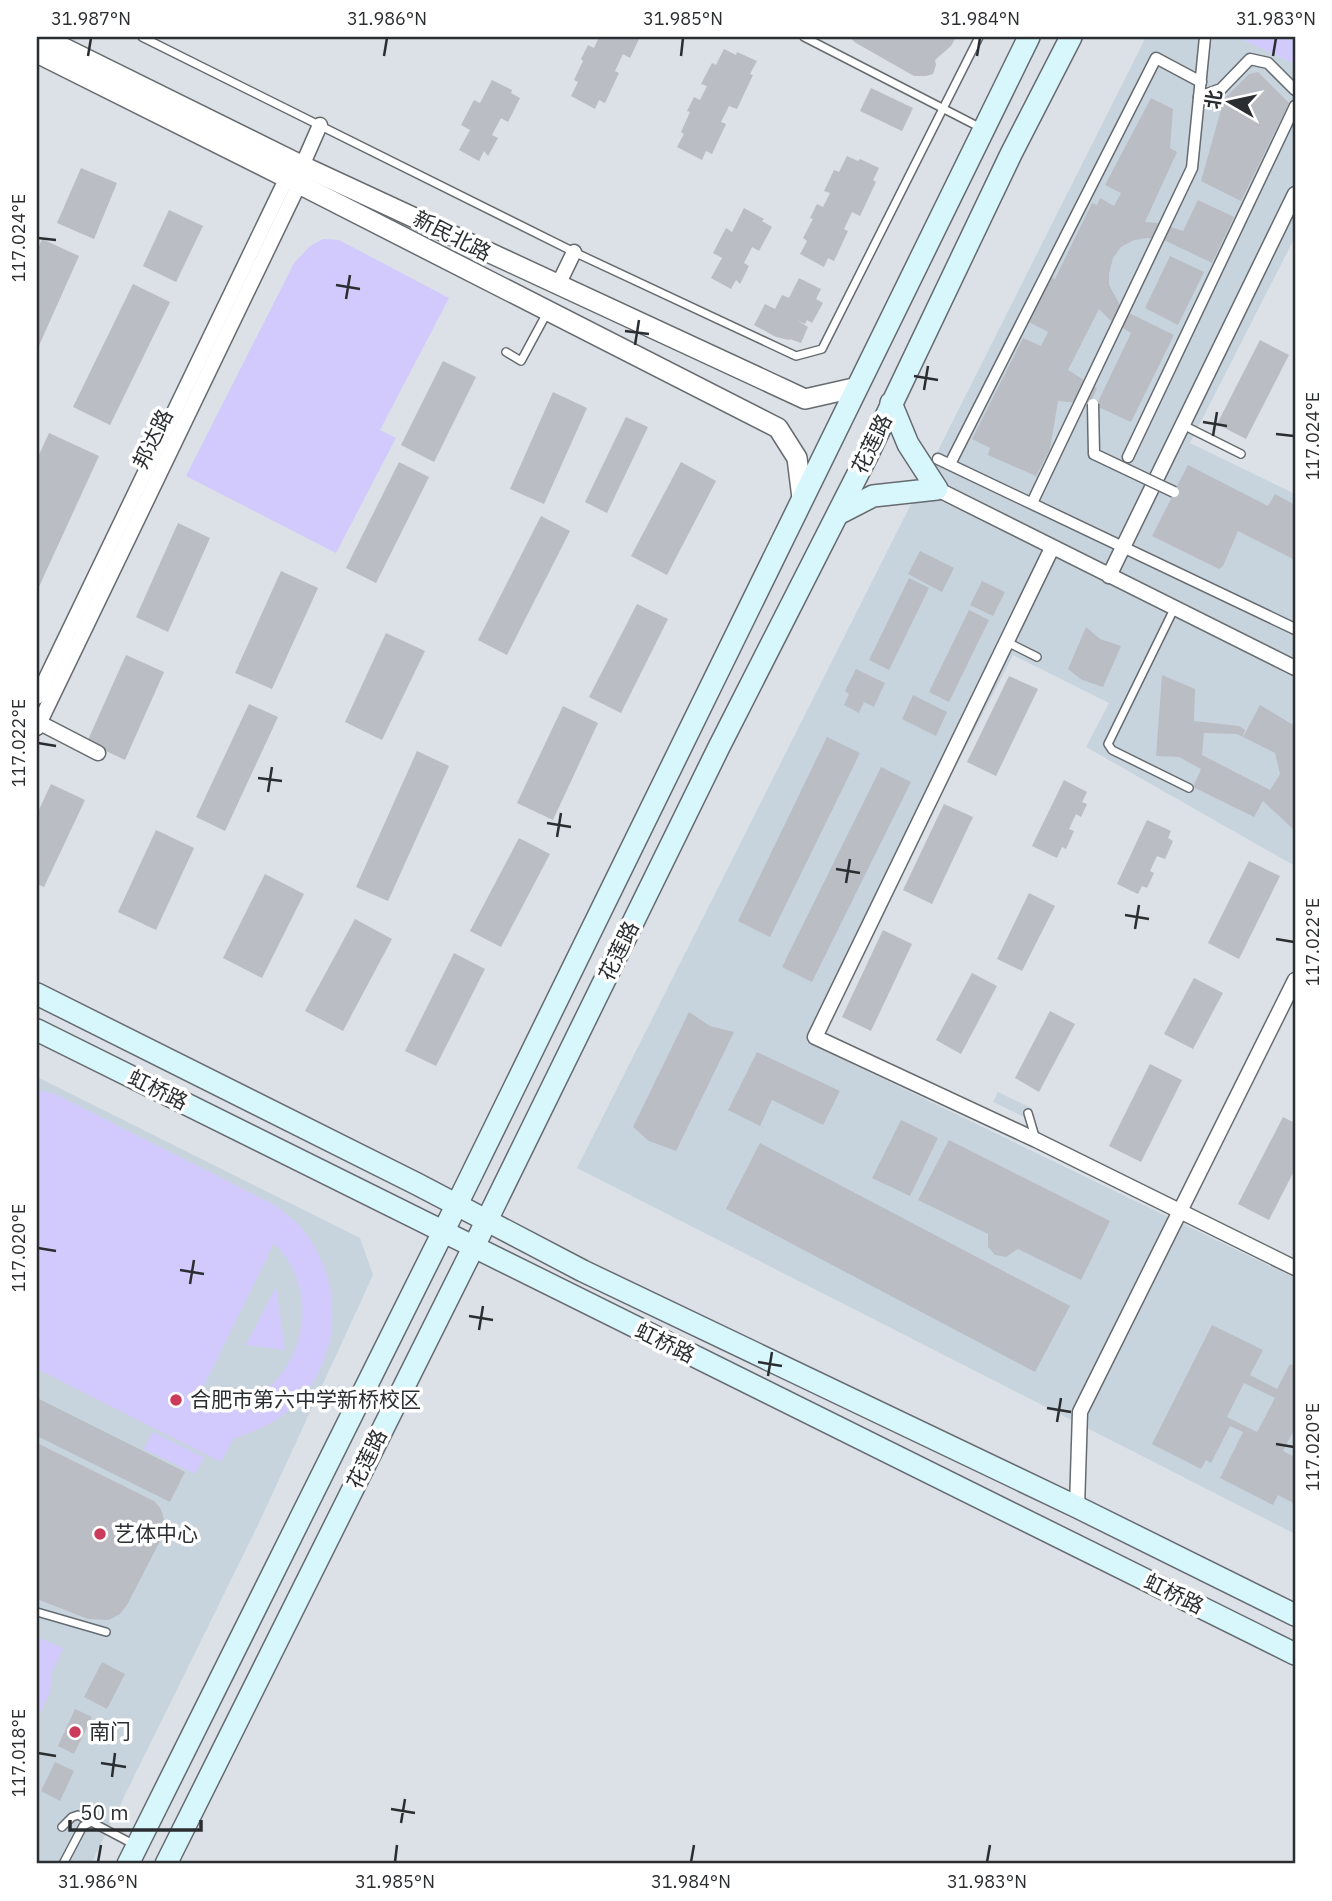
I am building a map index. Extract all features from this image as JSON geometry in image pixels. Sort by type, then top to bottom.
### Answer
[{"type":"main road","name":"花莲路","points":[[132,1855],[456,1205],[1029,37]]},
{"type":"main road","name":"花莲路","points":[[166,1864],[719,747],[838,514],[1011,154],[1071,37]]},
{"type":"main road","points":[[838,514],[873,496],[937,489],[908,444],[891,403]]},
{"type":"main road","name":"虹桥路","points":[[37,995],[359,1155],[583,1272],[1077,1507],[1295,1615]]},
{"type":"main road","name":"虹桥路","points":[[37,1030],[1295,1654]]},
{"type":"main road","points":[[505,1104],[537,1119]]},
{"type":"main road","points":[[345,1182],[359,1155]]},
{"type":"main road","points":[[570,1295],[583,1272]]},
{"type":"main road","points":[[389,1340],[419,1355]]},
{"type":"street","name":"新民北路","points":[[42,37],[298,171],[548,311],[778,428],[797,458],[802,498]]},
{"type":"street","points":[[1032,503],[1192,168],[1205,37]]},
{"type":"street","name":"新民北路","points":[[37,53],[558,285],[805,399],[858,387]]},
{"type":"street","points":[[950,464],[1156,58],[1201,82]]},
{"type":"street","points":[[1199,97],[1220,89],[1250,59],[1268,63],[1295,90]]},
{"type":"street","points":[[1128,457],[1295,106]]},
{"type":"street","points":[[298,171],[320,125]]},
{"type":"street","name":"邦达路","points":[[37,696],[298,171]]},
{"type":"street","name":"邦达路","points":[[38,725],[298,171]]},
{"type":"street","points":[[1109,576],[1295,194]]},
{"type":"street","points":[[558,285],[574,252]]},
{"type":"street","points":[[1093,404],[1094,454],[1174,492]]},
{"type":"street","points":[[938,458],[1295,629]]},
{"type":"street","points":[[937,489],[1295,668]]},
{"type":"street","points":[[1052,548],[815,1037],[1036,1140],[1295,1268]]},
{"type":"street","points":[[38,725],[98,753]]},
{"type":"street","points":[[1077,1507],[1080,1412],[1295,980]]},
{"type":"lane","points":[[142,37],[574,252],[796,356],[822,349],[979,37]]},
{"type":"lane","points":[[804,37],[983,130]]},
{"type":"lane","points":[[506,352],[521,361],[548,311]]},
{"type":"lane","points":[[1183,425],[1241,454]]},
{"type":"lane","points":[[1174,609],[1108,744],[1112,750],[1189,788]]},
{"type":"lane","points":[[1006,642],[1037,657]]},
{"type":"lane","points":[[1028,1113],[1036,1140]]},
{"type":"lane","points":[[37,1612],[106,1632]]},
{"type":"lane","points":[[62,1827],[77,1815],[92,1822],[132,1855]]},
{"type":"lane","points":[[63,1864],[83,1826],[92,1822]]},
{"type":"shaded area","points":[[1146,37],[1237,37],[1295,64],[1295,237],[1190,443],[1295,494],[1295,866],[1086,747],[1109,703],[1013,655],[813,1045],[1295,1278],[1295,1534],[577,1168]]},
{"type":"shaded area","points":[[1237,37],[1295,37],[1295,64]]},
{"type":"shaded area","points":[[323,239],[339,240],[449,298],[380,430],[396,438],[336,553],[186,476],[294,263],[310,246]]},
{"type":"shaded area","name":"合肥市第六中学新桥校区","points":[[37,1077],[360,1238],[373,1275],[258,1525],[91,1864],[37,1864]]},
{"type":"shaded area","points":[[37,1090],[55,1094],[275,1205],[303,1229],[310,1239],[329,1283],[331,1331],[317,1376],[303,1396],[279,1418],[233,1439],[221,1462],[37,1369]],"holes":[[[274,1243],[293,1269],[302,1299],[301,1328],[292,1356],[276,1381],[253,1399],[225,1410],[192,1410]]]},
{"type":"shaded area","points":[[998,1092],[1031,1108],[1026,1118],[993,1102]]},
{"type":"shaded area","points":[[276,1287],[285,1350],[246,1345]]},
{"type":"shaded area","points":[[153,1432],[204,1457],[195,1474],[144,1449]]},
{"type":"shaded area","points":[[37,1637],[63,1648],[52,1672],[50,1692],[37,1719]]},
{"type":"building","points":[[599,37],[640,37],[630,58],[623,54],[615,71],[619,73],[605,103],[599,100],[595,109],[571,96],[578,82],[574,80],[583,61],[581,59],[588,45],[594,48]]},
{"type":"building","points":[[849,37],[956,37],[951,46],[935,60],[933,74],[914,76]]},
{"type":"building","points":[[724,49],[757,61],[737,109],[729,106],[721,122],[726,124],[712,154],[706,151],[702,160],[677,147],[684,134],[681,132],[690,112],[687,111],[694,97],[700,100],[707,86],[701,84],[712,63],[716,65]]},
{"type":"building","points":[[1258,72],[1289,103],[1241,201],[1201,181],[1224,99],[1249,74]]},
{"type":"building","points":[[492,80],[512,90],[511,93],[520,98],[508,122],[501,118],[492,135],[498,138],[488,156],[484,151],[479,161],[459,150],[470,130],[461,125],[474,100],[480,103]]},
{"type":"building","points":[[871,88],[913,108],[902,131],[860,111]]},
{"type":"building","points":[[1151,98],[1173,109],[1170,148],[1177,152],[1145,222],[1159,223],[1183,231],[1198,200],[1234,217],[1212,263],[1164,240],[1134,240],[1121,247],[1113,258],[1109,274],[1109,285],[1120,305],[1129,313],[1174,335],[1131,422],[1096,406],[1131,333],[1111,321],[1099,309],[1068,370],[1097,388],[1090,404],[1058,401],[1050,449],[1036,476],[988,455],[990,448],[972,439],[1023,338],[1041,346],[1048,332],[1027,321],[1050,277],[1055,279],[1092,203],[1097,205],[1100,198],[1114,206],[1121,193],[1105,185]]},
{"type":"building","points":[[847,156],[879,168],[873,180],[876,182],[860,216],[852,212],[844,229],[848,231],[834,261],[828,258],[824,267],[800,254],[807,241],[803,238],[817,204],[823,207],[830,193],[824,191],[834,170],[839,172]]},
{"type":"building","points":[[81,168],[117,183],[94,239],[57,223]]},
{"type":"building","points":[[744,208],[764,219],[762,221],[772,227],[759,251],[752,247],[744,263],[749,266],[740,284],[736,280],[731,289],[711,278],[722,258],[713,253],[726,228],[732,232]]},
{"type":"building","points":[[169,210],[203,226],[176,282],[143,266]]},
{"type":"building","points":[[42,239],[79,256],[37,350],[37,251]]},
{"type":"building","points":[[1170,256],[1204,272],[1178,325],[1145,308]]},
{"type":"building","points":[[799,278],[821,289],[816,299],[823,303],[812,323],[807,320],[805,324],[797,320],[808,327],[801,343],[776,337],[754,325],[765,304],[775,309],[782,295],[789,298]]},
{"type":"building","points":[[133,284],[170,302],[110,425],[73,407]]},
{"type":"building","points":[[1260,340],[1289,355],[1246,439],[1217,424]]},
{"type":"building","points":[[443,361],[476,377],[434,462],[401,445]]},
{"type":"building","points":[[553,392],[587,408],[544,504],[510,489]]},
{"type":"building","points":[[1090,404],[1097,450],[1177,486],[1188,465],[1268,506],[1275,494],[1295,505],[1295,560],[1238,531],[1223,566],[1219,569],[1152,536],[1173,495],[1089,456]]},
{"type":"building","points":[[626,417],[648,427],[607,513],[585,502]]},
{"type":"building","points":[[49,433],[99,456],[37,591],[37,459]]},
{"type":"building","points":[[399,462],[429,477],[376,583],[346,568]]},
{"type":"building","points":[[681,462],[716,481],[667,575],[631,556]]},
{"type":"building","points":[[541,516],[570,531],[507,655],[478,640]]},
{"type":"building","points":[[178,523],[210,538],[168,632],[136,617]]},
{"type":"building","points":[[920,551],[954,568],[942,592],[908,574]]},
{"type":"building","points":[[281,571],[318,588],[272,689],[235,673]]},
{"type":"building","points":[[909,578],[929,588],[889,670],[869,660]]},
{"type":"building","points":[[982,581],[1005,592],[993,616],[970,605]]},
{"type":"building","points":[[637,604],[668,619],[621,713],[589,697]]},
{"type":"building","points":[[969,610],[989,620],[949,702],[929,692]]},
{"type":"building","points":[[1086,627],[1100,639],[1121,646],[1103,687],[1082,680],[1068,669]]},
{"type":"building","points":[[386,633],[425,651],[382,740],[345,722]]},
{"type":"building","points":[[126,655],[164,672],[125,760],[87,742]]},
{"type":"building","points":[[856,669],[885,683],[874,707],[864,702],[859,713],[844,705],[849,694],[845,691]]},
{"type":"building","points":[[1162,675],[1195,689],[1194,721],[1239,726],[1245,730],[1243,737],[1260,705],[1295,726],[1295,831],[1263,801],[1254,817],[1193,787],[1201,769],[1179,757],[1156,756]],"holes":[[[1204,733],[1237,734],[1275,753],[1280,774],[1270,790],[1202,755]]]},
{"type":"building","points":[[1009,676],[1038,689],[996,776],[967,762]]},
{"type":"building","points":[[913,695],[947,712],[936,736],[902,719]]},
{"type":"building","points":[[249,704],[278,717],[225,831],[196,817]]},
{"type":"building","points":[[563,706],[598,723],[553,820],[517,803]]},
{"type":"building","points":[[827,737],[860,753],[770,937],[738,921]]},
{"type":"building","points":[[417,751],[449,766],[388,901],[356,887]]},
{"type":"building","points":[[881,767],[911,782],[812,982],[782,967]]},
{"type":"building","points":[[1064,780],[1087,792],[1082,802],[1087,804],[1081,817],[1076,814],[1069,829],[1074,831],[1066,849],[1062,847],[1057,858],[1032,846]]},
{"type":"building","points":[[51,784],[85,800],[44,887],[37,884],[37,814]]},
{"type":"building","points":[[944,804],[973,817],[932,904],[903,890]]},
{"type":"building","points":[[1147,820],[1171,831],[1168,838],[1173,841],[1165,859],[1157,856],[1150,871],[1154,873],[1147,888],[1142,886],[1138,894],[1117,884]]},
{"type":"building","points":[[156,830],[194,848],[156,930],[118,912]]},
{"type":"building","points":[[519,838],[550,854],[501,947],[470,931]]},
{"type":"building","points":[[1249,861],[1280,876],[1239,959],[1208,943]]},
{"type":"building","points":[[265,874],[304,894],[262,978],[223,958]]},
{"type":"building","points":[[1029,893],[1055,906],[1022,971],[997,959]]},
{"type":"building","points":[[355,919],[392,939],[343,1031],[305,1011]]},
{"type":"building","points":[[883,930],[912,944],[871,1031],[842,1017]]},
{"type":"building","points":[[454,953],[485,969],[436,1066],[405,1051]]},
{"type":"building","points":[[972,973],[997,986],[961,1054],[936,1040]]},
{"type":"building","points":[[1194,978],[1223,993],[1193,1049],[1164,1034]]},
{"type":"building","points":[[1050,1011],[1075,1024],[1039,1092],[1015,1078]]},
{"type":"building","points":[[689,1012],[710,1026],[734,1032],[676,1151],[649,1141],[633,1127]]},
{"type":"building","points":[[757,1052],[840,1091],[823,1125],[772,1100],[760,1126],[728,1110]]},
{"type":"building","points":[[1150,1064],[1182,1080],[1141,1162],[1109,1146]]},
{"type":"building","points":[[1283,1117],[1295,1123],[1295,1169],[1269,1220],[1238,1204]]},
{"type":"building","points":[[901,1120],[938,1138],[910,1196],[872,1178]]},
{"type":"building","points":[[949,1140],[1110,1221],[1081,1280],[1018,1249],[1006,1257],[995,1255],[988,1247],[988,1234],[918,1200]]},
{"type":"building","points":[[760,1143],[1070,1306],[1035,1372],[726,1209]]},
{"type":"building","points":[[1212,1325],[1263,1350],[1250,1375],[1277,1389],[1290,1364],[1295,1366],[1295,1428],[1283,1451],[1295,1457],[1295,1504],[1278,1495],[1273,1505],[1220,1478],[1243,1432],[1230,1426],[1211,1463],[1206,1460],[1201,1469],[1152,1444]],"holes":[[[1244,1383],[1275,1398],[1257,1432],[1227,1417]]]},
{"type":"building","points":[[37,1398],[185,1472],[170,1502],[37,1436]]},
{"type":"building","name":"艺体中心","points":[[37,1443],[154,1501],[161,1509],[165,1524],[161,1539],[127,1605],[120,1614],[109,1620],[88,1619],[37,1599]]},
{"type":"building","points":[[102,1662],[125,1674],[107,1709],[84,1697]]},
{"type":"building","name":"南门","points":[[75,1709],[92,1717],[74,1754],[58,1746]]},
{"type":"building","points":[[55,1762],[74,1771],[60,1801],[41,1791]]},
{"type":"place","name":"合肥市第六中学新桥校区","points":[[176,1400]]},
{"type":"place","name":"艺体中心","points":[[100,1534]]},
{"type":"place","name":"南门","points":[[75,1732]]}]
